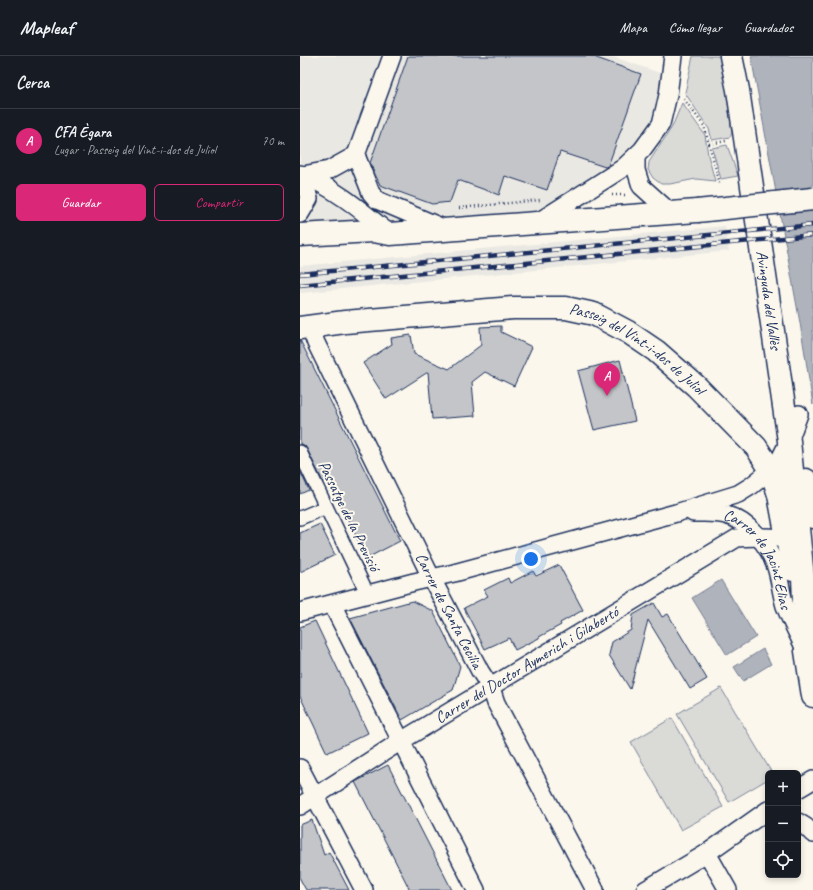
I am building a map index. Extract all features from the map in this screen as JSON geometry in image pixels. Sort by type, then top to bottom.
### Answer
[{"type":"street","points":[[301,174],[330,170],[356,155],[392,56]]},
{"type":"street","name":"Avinguda del Vallès","points":[[731,56],[745,137],[789,441],[794,543],[813,696]]},
{"type":"street","name":"Avinguda del Vallès","points":[[743,56],[758,140],[799,414],[807,487],[813,517]]},
{"type":"street","points":[[538,222],[623,168],[636,156],[662,124],[668,95],[669,57]]},
{"type":"street","points":[[356,155],[371,193],[377,200],[448,230]]},
{"type":"street","points":[[636,156],[636,170],[641,186],[671,213]]},
{"type":"street","points":[[300,214],[309,199],[301,174]]},
{"type":"street","points":[[301,174],[324,184],[341,195],[390,234]]},
{"type":"street","points":[[300,235],[373,231],[390,234],[448,230],[697,211],[813,199]]},
{"type":"street","name":"Passeig del Vint-i-dos de Juliol","points":[[305,327],[345,322],[513,308],[566,308],[594,314],[628,332],[656,351],[696,386],[751,440],[771,470],[794,543]]},
{"type":"street","name":"Carrer de Santa Cecilia","points":[[305,327],[316,343],[432,579],[491,688],[496,703],[595,890]]},
{"type":"street","name":"Carrer de Jacint Elias","points":[[300,612],[432,579],[676,514],[738,494],[771,470],[780,459],[789,441],[799,414]]},
{"type":"street","name":"Passatge de la Previsió","points":[[300,452],[368,595]]},
{"type":"street","points":[[300,518],[326,507]]},
{"type":"street","name":"Carrer de Jacint Elias","points":[[676,514],[712,512],[728,515],[738,520],[758,537],[767,547],[776,567],[786,608],[806,641]]},
{"type":"street","points":[[758,537],[774,536],[794,543],[808,554],[813,567]]},
{"type":"street","name":"Carrer del Doctor Aymerich i Gilabertó","points":[[300,806],[401,741],[737,538],[758,537]]},
{"type":"street","points":[[332,604],[476,890]]},
{"type":"street","points":[[300,768],[364,890]]},
{"type":"street","points":[[801,787],[813,780]]},
{"type":"street","points":[[645,890],[708,852],[765,812]]},
{"type":"street","points":[[746,826],[765,822]]},
{"type":"street","points":[[801,824],[813,834]]},
{"type":"street","points":[[708,852],[728,890]]},
{"type":"path","points":[[682,98],[704,126],[720,184]]},
{"type":"path","points":[[709,144],[729,141]]},
{"type":"shaded area","points":[[300,56],[611,56],[660,73],[672,106],[646,158],[587,205],[300,235]]},
{"type":"shaded area","points":[[693,56],[720,56],[725,79],[732,133],[730,137],[712,140],[709,129],[685,93]]},
{"type":"shaded area","points":[[751,56],[813,56],[813,405],[800,323]]},
{"type":"shaded area","points":[[682,103],[705,135],[708,155],[715,181],[696,179],[670,184],[661,184],[653,178],[648,170],[649,162],[672,127]]},
{"type":"shaded area","points":[[727,145],[738,176],[721,179],[712,148]]},
{"type":"shaded area","points":[[725,226],[729,251],[300,293],[300,266]]},
{"type":"shaded area","points":[[721,580],[756,637],[727,655],[692,598]]},
{"type":"shaded area","points":[[763,649],[771,664],[743,681],[734,667]]},
{"type":"shaded area","points":[[721,688],[770,770],[765,770],[765,781],[729,802],[677,714]]},
{"type":"shaded area","points":[[672,718],[723,807],[681,830],[631,742]]},
{"type":"building","points":[[408,56],[591,56],[641,74],[608,166],[605,167],[560,152],[547,190],[505,176],[499,195],[458,180],[450,202],[432,204],[380,185],[370,163]]},
{"type":"building","points":[[501,326],[501,332],[532,347],[514,386],[485,372],[472,382],[475,416],[432,419],[428,372],[386,399],[363,363],[392,344],[391,338],[411,335],[414,354],[449,369],[481,345],[480,327]]},
{"type":"building","points":[[300,340],[400,541],[367,558],[328,480],[323,482],[307,449],[304,445],[300,444]]},
{"type":"building","points":[[620,360],[635,421],[594,430],[578,371]]},
{"type":"building","points":[[300,471],[309,490],[300,494]]},
{"type":"building","points":[[320,524],[335,555],[300,572],[300,533]]},
{"type":"building","points":[[559,565],[583,610],[560,623],[561,625],[539,638],[515,650],[509,638],[485,649],[464,608],[488,596],[484,590],[508,578],[510,583],[533,571],[536,576]]},
{"type":"building","points":[[412,601],[433,611],[460,666],[453,690],[402,720],[350,618]]},
{"type":"building","points":[[654,603],[662,617],[668,614],[707,679],[690,689],[648,620],[630,689],[609,655],[612,642],[631,630],[633,615]]},
{"type":"building","points":[[315,621],[368,733],[327,753],[300,696],[300,627]]},
{"type":"building","points":[[388,765],[452,890],[410,890],[355,782]]},
{"type":"building","points":[[312,820],[324,855],[329,852],[349,890],[306,890],[300,879],[300,825]]},
{"type":"railway","points":[[300,274],[813,225]]},
{"type":"railway","points":[[300,285],[813,235]]},
{"type":"place","name":"CFA Ègara","points":[[607,396]]}]
